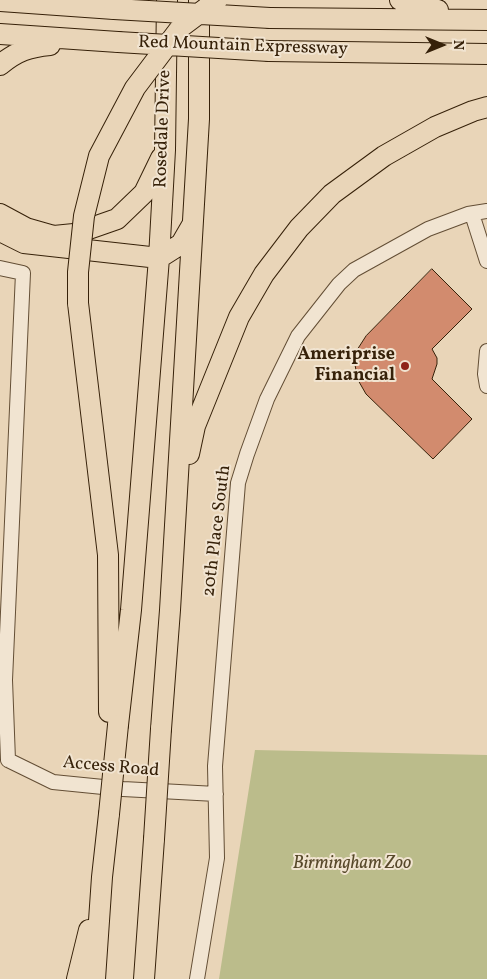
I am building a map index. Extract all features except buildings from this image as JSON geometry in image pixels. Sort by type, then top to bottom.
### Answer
[{"type":"highway","name":"Rosedale Drive","points":[[114,725],[132,600],[159,258],[165,150],[167,0]]},
{"type":"highway","name":"Rosedale Drive","points":[[176,507],[199,119],[199,0]]},
{"type":"highway","points":[[95,979],[114,725],[108,555],[78,304],[78,272],[84,216],[100,156],[135,88],[181,27],[217,0]]},
{"type":"highway","points":[[400,0],[413,5],[487,20]]},
{"type":"highway","name":"Red Mountain Expressway","points":[[0,1],[270,18],[487,20]]},
{"type":"highway","name":"Red Mountain Expressway","points":[[0,34],[269,51],[487,54]]},
{"type":"highway","points":[[0,65],[14,54],[32,47],[97,41]]},
{"type":"highway","points":[[146,979],[176,507],[195,426],[239,317],[264,274],[299,228],[332,194],[384,156],[435,127],[487,107]]},
{"type":"highway","points":[[0,214],[26,228],[54,236],[74,234],[117,218],[144,193],[165,150]]},
{"type":"highway","points":[[0,231],[24,242],[159,258],[181,244],[193,223]]},
{"type":"highway","points":[[77,979],[102,878]]},
{"type":"street","name":"20th Place South","points":[[197,979],[217,858],[215,766],[238,483],[246,454],[267,399],[298,336],[339,284],[354,270],[428,229],[472,214],[487,212]]},
{"type":"street","points":[[472,214],[487,261]]},
{"type":"street","points":[[0,268],[22,273],[5,680],[4,763]]},
{"type":"street","points":[[487,351],[485,374],[487,386]]},
{"type":"street","name":"Access Road","points":[[4,763],[53,782],[123,789],[216,794]]},
{"type":"green space","name":"Birmingham Zoo","points":[[255,750],[487,755],[487,979],[219,979]]},
{"type":"place","name":"Ameriprise Financial","points":[[405,366]]}]
